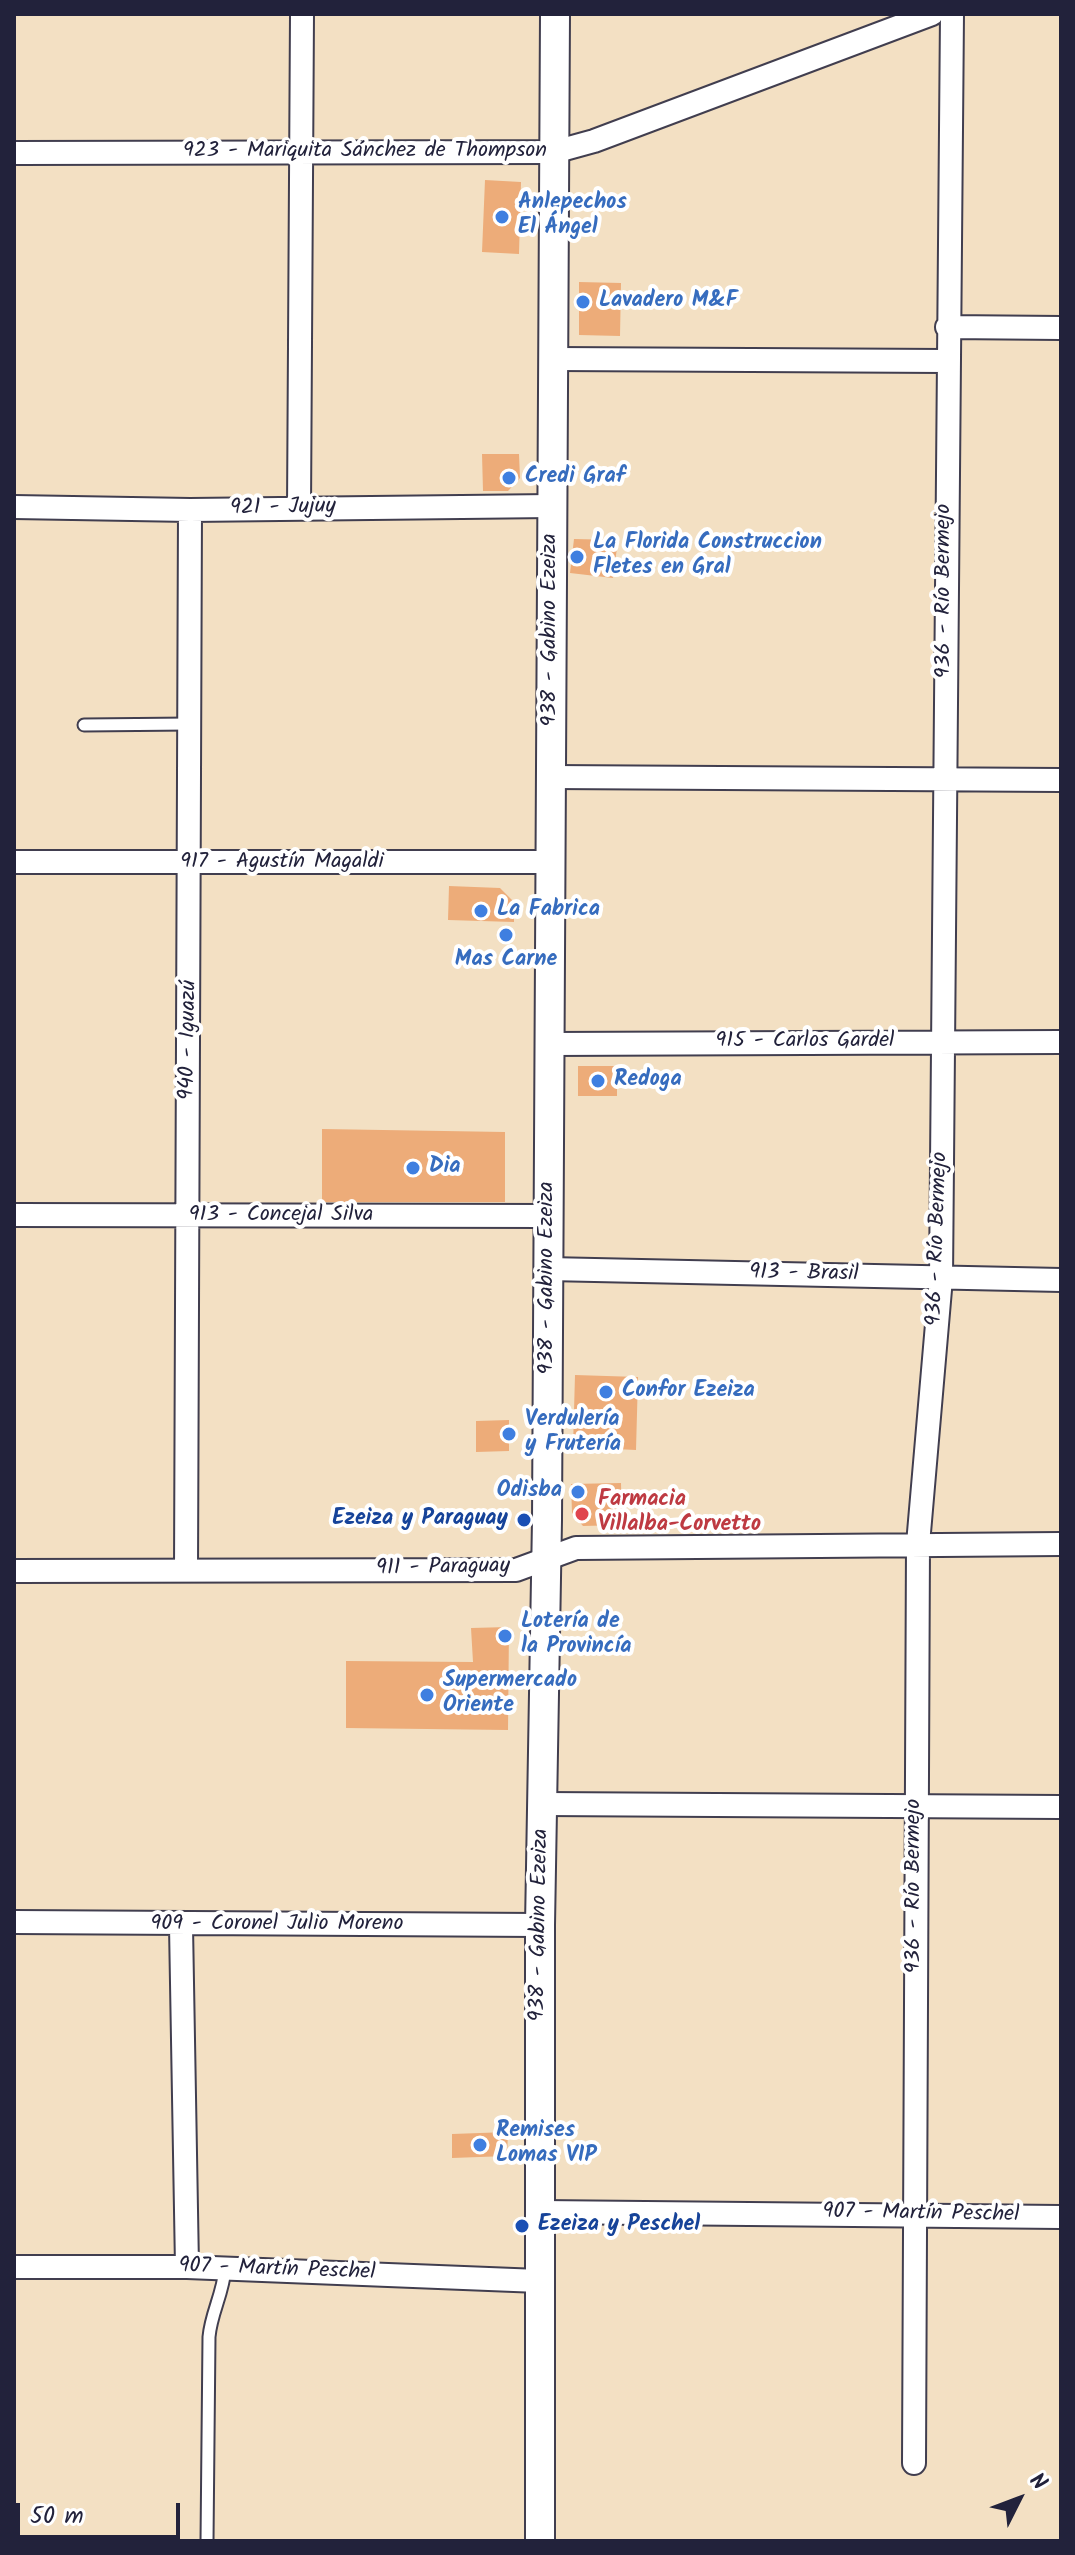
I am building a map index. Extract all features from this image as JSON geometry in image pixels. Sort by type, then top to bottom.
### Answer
[{"type":"street","points":[[299,508],[302,14]]},
{"type":"street","name":"938 - Gabino Ezeiza","points":[[540,2541],[540,1925],[550,1044],[555,14]]},
{"type":"street","name":"923 - Mariquita Sánchez de Thompson","points":[[14,153],[554,152],[594,141],[932,14]]},
{"type":"street","name":"936 - Río Bermejo","points":[[914,2463],[918,1544],[941,1278],[946,361],[952,14]]},
{"type":"street","points":[[947,327],[1061,328]]},
{"type":"street","points":[[555,359],[946,361]]},
{"type":"street","name":"921 - Jujuy","points":[[14,507],[190,510],[552,506]]},
{"type":"street","name":"940 - Iguazú","points":[[186,1570],[192,864],[190,510]]},
{"type":"street","points":[[551,777],[1061,780]]},
{"type":"street","name":"917 - Agustín Magaldi","points":[[14,862],[550,862]]},
{"type":"street","name":"915 - Carlos Gardel","points":[[550,1044],[1061,1042]]},
{"type":"street","name":"913 - Concejal Silva","points":[[14,1215],[548,1216]]},
{"type":"street","name":"913 - Brasil","points":[[548,1269],[1061,1280]]},
{"type":"street","name":"911 - Paraguay","points":[[14,1571],[516,1570],[576,1548],[1061,1544]]},
{"type":"street","points":[[543,1804],[1061,1807]]},
{"type":"street","name":"909 - Coronel Julio Moreno","points":[[14,1922],[181,1926],[540,1925]]},
{"type":"street","points":[[181,1926],[187,2267]]},
{"type":"street","name":"907 - Martín Peschel","points":[[541,2212],[1061,2217]]},
{"type":"street","name":"907 - Martín Peschel","points":[[14,2267],[187,2267],[539,2281]]},
{"type":"lane","points":[[84,725],[191,724]]},
{"type":"lane","points":[[207,2541],[210,2320],[223,2292],[225,2269]]},
{"type":"building","name":"Anlepechos El Ángel","points":[[485,180],[521,182],[519,254],[482,252]]},
{"type":"building","points":[[579,282],[621,283],[620,336],[579,335]]},
{"type":"building","points":[[482,454],[519,454],[520,478],[508,491],[483,491]]},
{"type":"building","points":[[574,539],[618,540],[613,578],[570,573]]},
{"type":"building","name":"La Fabrica","points":[[449,886],[500,888],[514,902],[514,922],[448,920]]},
{"type":"building","name":"Redoga","points":[[578,1066],[617,1066],[617,1096],[578,1096]]},
{"type":"building","name":"Dia","points":[[322,1129],[505,1132],[505,1202],[322,1202]]},
{"type":"building","points":[[575,1375],[638,1377],[636,1450],[573,1447]]},
{"type":"building","points":[[509,1420],[509,1451],[476,1452],[476,1421]]},
{"type":"building","points":[[621,1483],[622,1525],[583,1526],[572,1513],[571,1484]]},
{"type":"building","name":"Supermercado Oriente","points":[[509,1627],[508,1730],[346,1728],[346,1661],[473,1662],[471,1628]]},
{"type":"building","name":"Remises Lomas VIP","points":[[508,2132],[507,2156],[452,2158],[452,2134]]},
{"type":"place","name":"Anlepechos El Ángel","points":[[502,217]]},
{"type":"place","name":"Lavadero M&F","points":[[583,302]]},
{"type":"place","name":"Credi Graf","points":[[509,478]]},
{"type":"place","name":"La Florida Construccion Fletes en Gral","points":[[577,557]]},
{"type":"place","name":"La Fabrica","points":[[481,911]]},
{"type":"place","name":"Mas Carne","points":[[506,935]]},
{"type":"place","name":"Redoga","points":[[598,1081]]},
{"type":"place","name":"Dia","points":[[413,1168]]},
{"type":"place","name":"Confor Ezeiza","points":[[606,1392]]},
{"type":"place","name":"Verdulería y Frutería","points":[[509,1434]]},
{"type":"place","name":"Odisba","points":[[578,1492]]},
{"type":"place","name":"Farmacia Villalba-Corvetto","points":[[582,1514]]},
{"type":"place","name":"Ezeiza y Paraguay","points":[[524,1520]]},
{"type":"place","name":"Lotería de la Provincía","points":[[505,1636]]},
{"type":"place","name":"Supermercado Oriente","points":[[427,1695]]},
{"type":"place","name":"Remises Lomas VIP","points":[[480,2145]]},
{"type":"place","name":"Ezeiza y Peschel","points":[[522,2226]]}]
